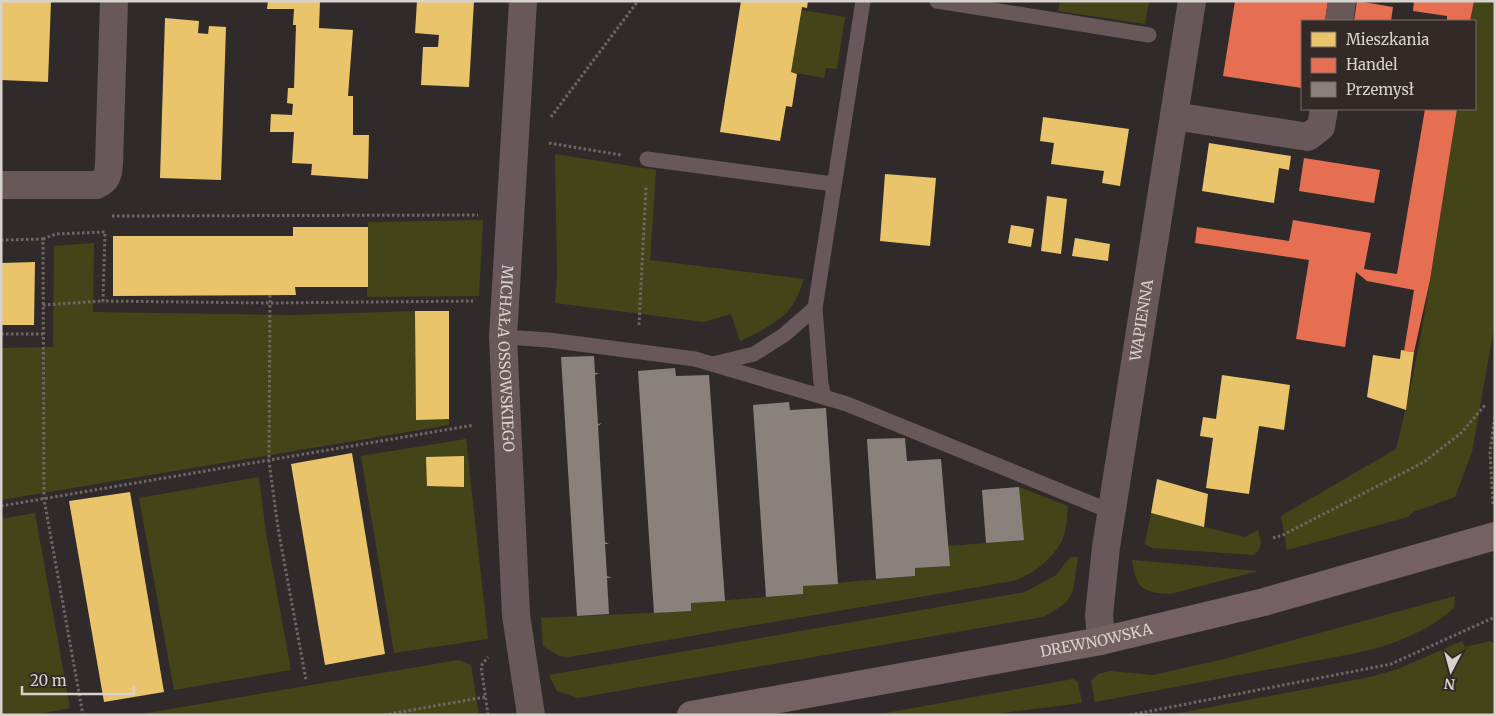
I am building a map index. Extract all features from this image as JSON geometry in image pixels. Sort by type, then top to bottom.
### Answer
[{"type":"main road","name":"DREWNOWSKA","points":[[691,715],[770,709],[1101,641],[1264,602],[1495,536]]},
{"type":"street","points":[[1,185],[92,185],[104,182],[108,175],[114,1]]},
{"type":"street","name":"MICHAŁA OSSOWSKIEGO","points":[[522,1],[503,337],[516,614],[531,715]]},
{"type":"street","name":"WAPIENNA","points":[[1101,641],[1101,593],[1112,512],[1192,1]]},
{"type":"street","points":[[1339,20],[1342,1]]},
{"type":"street","points":[[1174,116],[1308,137],[1321,127],[1324,110]]},
{"type":"lane","points":[[824,397],[821,384],[815,308],[863,1]]},
{"type":"lane","points":[[937,1],[1149,35]]},
{"type":"lane","points":[[647,159],[833,184]]},
{"type":"lane","points":[[712,364],[754,354],[784,335],[815,308]]},
{"type":"lane","points":[[503,337],[549,340],[712,364],[824,397],[1112,512]]},
{"type":"path","points":[[550,119],[638,1]]},
{"type":"path","points":[[638,352],[647,159]]},
{"type":"path","points":[[92,185],[110,216],[479,215]]},
{"type":"path","points":[[1,240],[43,239],[56,234],[105,232],[103,301]]},
{"type":"path","points":[[43,239],[44,499],[83,715]]},
{"type":"path","points":[[270,295],[269,461],[278,528],[306,680]]},
{"type":"path","points":[[43,305],[103,301],[270,303],[483,301]]},
{"type":"path","points":[[1,334],[44,334]]},
{"type":"path","points":[[1273,538],[1283,535],[1424,462],[1461,433],[1486,404]]},
{"type":"path","points":[[1493,504],[1490,452],[1495,415]]},
{"type":"path","points":[[1,506],[479,424]]},
{"type":"path","points":[[1130,715],[1391,664],[1495,617]]},
{"type":"path","points":[[384,715],[485,697]]},
{"type":"green space","points":[[1060,1],[1149,1],[1145,24],[1058,11]]},
{"type":"green space","points":[[1474,1],[1495,1],[1495,322],[1472,452],[1455,497],[1413,512],[1408,517],[1287,550],[1281,516],[1396,449],[1423,322],[1457,110],[1476,110],[1476,20],[1470,20]]},
{"type":"green space","points":[[801,10],[845,17],[837,69],[826,68],[824,78],[791,72]]},
{"type":"green space","points":[[555,154],[656,170],[650,260],[804,279],[795,301],[778,320],[740,341],[731,314],[704,322],[555,303],[557,276]]},
{"type":"green space","points":[[483,220],[479,296],[367,297],[368,222]]},
{"type":"green space","points":[[94,243],[93,312],[294,315],[415,311],[416,419],[449,419],[449,425],[1,500],[1,348],[53,347],[54,246]]},
{"type":"green space","points":[[466,439],[488,639],[394,653],[361,456]]},
{"type":"green space","points":[[259,477],[266,533],[291,670],[174,690],[139,498]]},
{"type":"green space","points":[[1019,487],[1068,506],[1064,534],[1049,559],[1036,570],[1013,581],[569,657],[559,656],[543,646],[541,618],[691,611],[691,603],[803,594],[803,586],[915,576],[915,568],[949,566],[948,546],[1023,540]]},
{"type":"green space","points":[[35,513],[70,708],[33,715],[1,715],[1,519]]},
{"type":"green space","points":[[1151,513],[1245,537],[1258,530],[1260,546],[1254,555],[1152,548],[1145,544]]},
{"type":"green space","points":[[1070,557],[1078,557],[1074,587],[1071,594],[1062,605],[1043,617],[578,698],[557,691],[549,675],[1025,592],[1056,575]]},
{"type":"green space","points":[[1132,560],[1258,571],[1171,594],[1153,592],[1142,587],[1138,583]]},
{"type":"green space","points":[[1455,596],[1454,608],[1433,624],[1411,636],[1375,649],[1095,702],[1091,681],[1098,674],[1110,671],[1153,675],[1224,659]]},
{"type":"green space","points":[[1462,641],[1465,647],[1490,641],[1495,644],[1495,715],[1169,715],[1370,677],[1398,669]]},
{"type":"green space","points":[[458,660],[471,665],[479,715],[136,715]]},
{"type":"green space","points":[[1073,679],[1078,682],[1082,703],[986,715],[875,715]]},
{"type":"building: Mieszkania","points":[[1,1],[51,1],[48,82],[1,80]]},
{"type":"building: Mieszkania","points":[[268,1],[320,1],[319,28],[353,30],[348,96],[353,96],[353,135],[369,135],[368,179],[311,175],[312,164],[292,163],[294,132],[270,132],[271,114],[292,115],[293,104],[287,103],[288,88],[294,88],[296,25],[293,25],[294,9],[267,9]]},
{"type":"building: Mieszkania","points":[[417,1],[474,1],[469,87],[421,85],[423,47],[438,47],[439,35],[415,33]]},
{"type":"building: Mieszkania","points":[[741,1],[808,1],[807,8],[802,7],[791,72],[797,74],[792,107],[786,106],[780,141],[720,132]]},
{"type":"building: Mieszkania","points":[[165,18],[199,21],[198,33],[208,34],[209,26],[226,27],[221,180],[160,178]]},
{"type":"building: Mieszkania","points":[[1043,117],[1129,129],[1120,186],[1102,183],[1104,171],[1051,164],[1054,143],[1040,141]]},
{"type":"building: Mieszkania","points":[[1209,143],[1291,156],[1289,170],[1279,168],[1274,203],[1202,191]]},
{"type":"building: Mieszkania","points":[[885,174],[936,178],[930,246],[880,241]]},
{"type":"building: Mieszkania","points":[[1047,196],[1067,199],[1061,254],[1041,251]]},
{"type":"building: Mieszkania","points":[[1011,225],[1034,229],[1031,247],[1008,243]]},
{"type":"building: Mieszkania","points":[[293,227],[368,227],[368,287],[295,287],[296,295],[113,296],[113,236],[293,236]]},
{"type":"building: Mieszkania","points":[[1075,238],[1110,244],[1108,261],[1072,256]]},
{"type":"building: Mieszkania","points":[[35,262],[34,325],[1,325],[1,263]]},
{"type":"building: Mieszkania","points":[[415,311],[449,311],[449,419],[416,420]]},
{"type":"building: Mieszkania","points":[[1401,350],[1414,352],[1406,410],[1367,397],[1373,355],[1400,359]]},
{"type":"building: Mieszkania","points":[[1222,375],[1290,385],[1284,430],[1259,426],[1249,494],[1206,488],[1213,438],[1200,436],[1203,417],[1216,419]]},
{"type":"building: Mieszkania","points":[[352,453],[385,654],[325,665],[291,464]]},
{"type":"building: Mieszkania","points":[[464,456],[464,487],[427,486],[426,457]]},
{"type":"building: Mieszkania","points":[[1157,479],[1208,494],[1204,527],[1151,513]]},
{"type":"building: Mieszkania","points":[[130,492],[164,692],[104,702],[69,501]]},
{"type":"building: Handel","points":[[1235,1],[1328,1],[1325,20],[1301,20],[1301,88],[1223,76]]},
{"type":"building: Handel","points":[[1357,1],[1393,7],[1391,20],[1354,20]]},
{"type":"building: Handel","points":[[1414,1],[1474,1],[1470,20],[1447,20],[1447,16],[1413,11]]},
{"type":"building: Handel","points":[[1425,110],[1457,110],[1430,280],[1414,352],[1404,351],[1414,290],[1367,281],[1356,272],[1345,347],[1296,339],[1309,260],[1195,243],[1197,227],[1289,241],[1293,220],[1371,233],[1364,269],[1397,274]]},
{"type":"building: Handel","points":[[1304,158],[1380,170],[1374,203],[1299,191]]},
{"type":"building: Przemysł","points":[[594,356],[595,373],[599,373],[595,375],[598,424],[602,423],[598,426],[605,542],[609,544],[605,544],[607,576],[612,578],[607,578],[609,614],[577,616],[561,357]]},
{"type":"building: Przemysł","points":[[675,368],[676,376],[709,375],[725,601],[691,603],[691,611],[654,613],[638,371]]},
{"type":"building: Przemysł","points":[[789,402],[790,410],[826,408],[838,584],[803,586],[803,594],[766,597],[753,405]]},
{"type":"building: Przemysł","points":[[905,438],[907,461],[941,459],[950,566],[915,568],[915,576],[876,579],[867,439]]},
{"type":"building: Przemysł","points":[[1019,487],[1024,540],[986,543],[982,490]]}]
